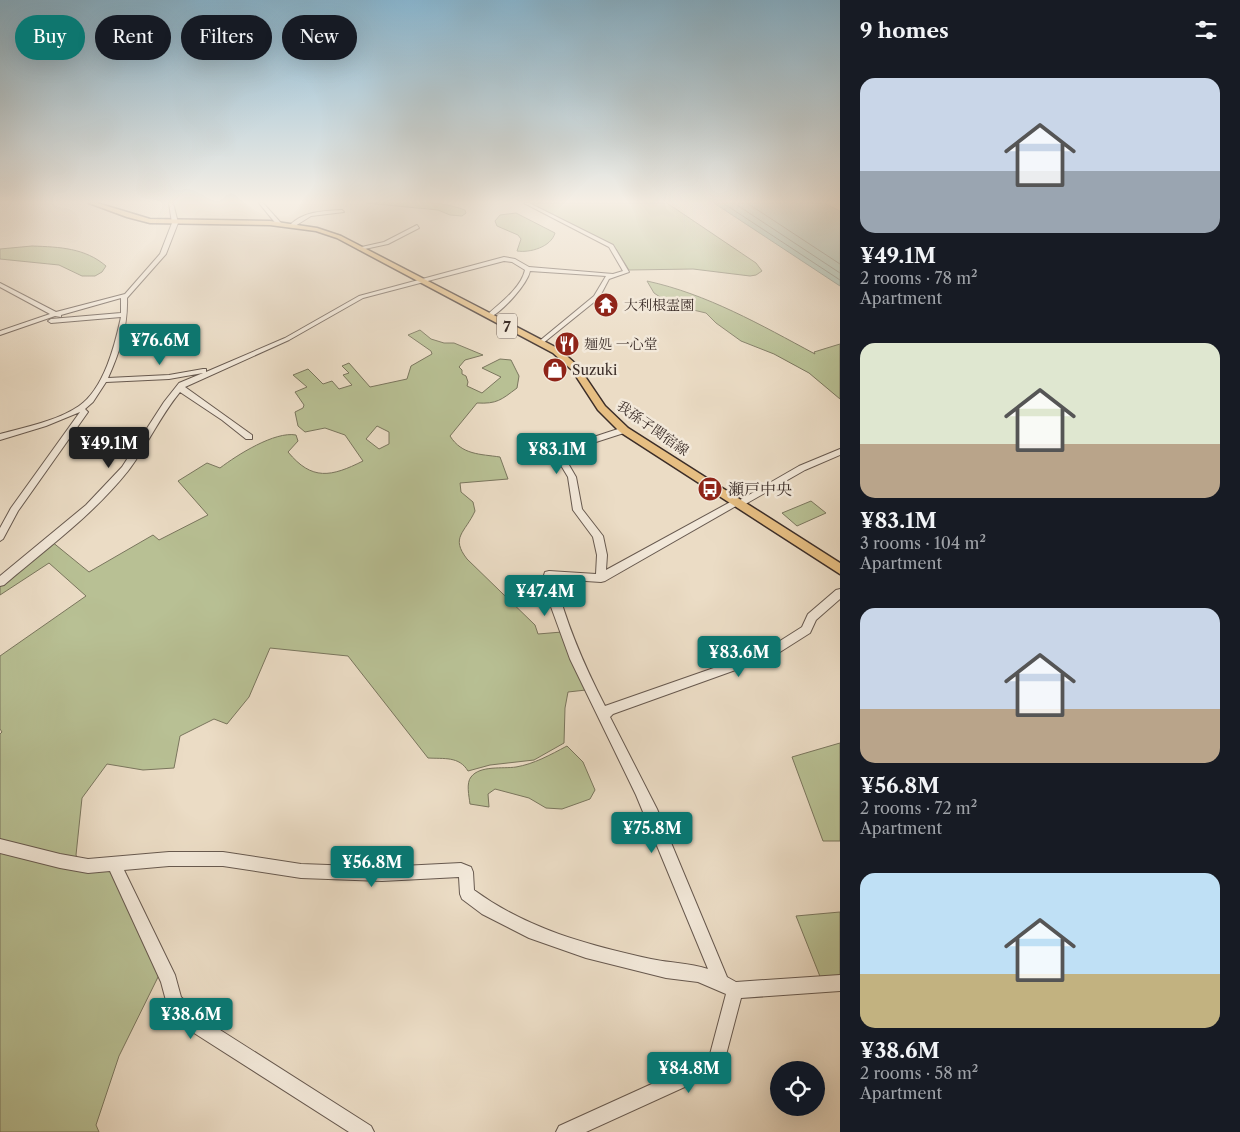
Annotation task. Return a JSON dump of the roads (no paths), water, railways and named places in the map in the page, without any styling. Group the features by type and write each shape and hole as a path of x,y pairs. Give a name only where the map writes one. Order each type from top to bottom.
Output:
{"main road":[{"name":"我孫子関宿線","path":"375,256 556,351 571,364 601,408 624,430 840,569"}],"street":[{"path":"0,437 80,409 95,396 113,356 125,315 126,295 161,256"},
{"path":"0,582 89,507 125,469 180,388 218,368 288,339 360,297 504,259 513,260 528,269 611,275 626,272 617,256"},
{"path":"488,316 505,302 526,276 528,269"},
{"path":"540,343 597,297 607,278 611,275"},
{"path":"0,285 65,320"},
{"path":"0,333 56,314 126,295"},
{"path":"32,322 125,315"},
{"path":"103,380 169,377 218,368"},
{"path":"180,388 225,418 249,437"},
{"path":"0,537 14,510 84,412 80,409"},
{"path":"601,578 602,555 598,536 578,510 572,477 557,452 624,430"},
{"path":"565,1132 716,1064 728,986 641,790 590,692 563,630 553,597 549,575 601,578 802,468 840,452"},
{"path":"603,715 609,710 751,660 776,649 806,630 812,617 840,593"},
{"path":"0,846 88,866 169,859 222,859 301,871 382,874 460,870 466,872 467,894 482,906 541,936 594,954 669,971 694,974 728,986 840,983"},
{"path":"114,864 169,981 174,1002 200,1027 365,1132"}],"water":[{"path":"794,256 840,256 840,286"}],"place":[{"name":"大利根霊園","path":"606,305"},
{"name":"麺処 一心堂","path":"567,344"},
{"name":"Suzuki","path":"555,370"},
{"name":"瀬戸中央","path":"710,489"}]}
